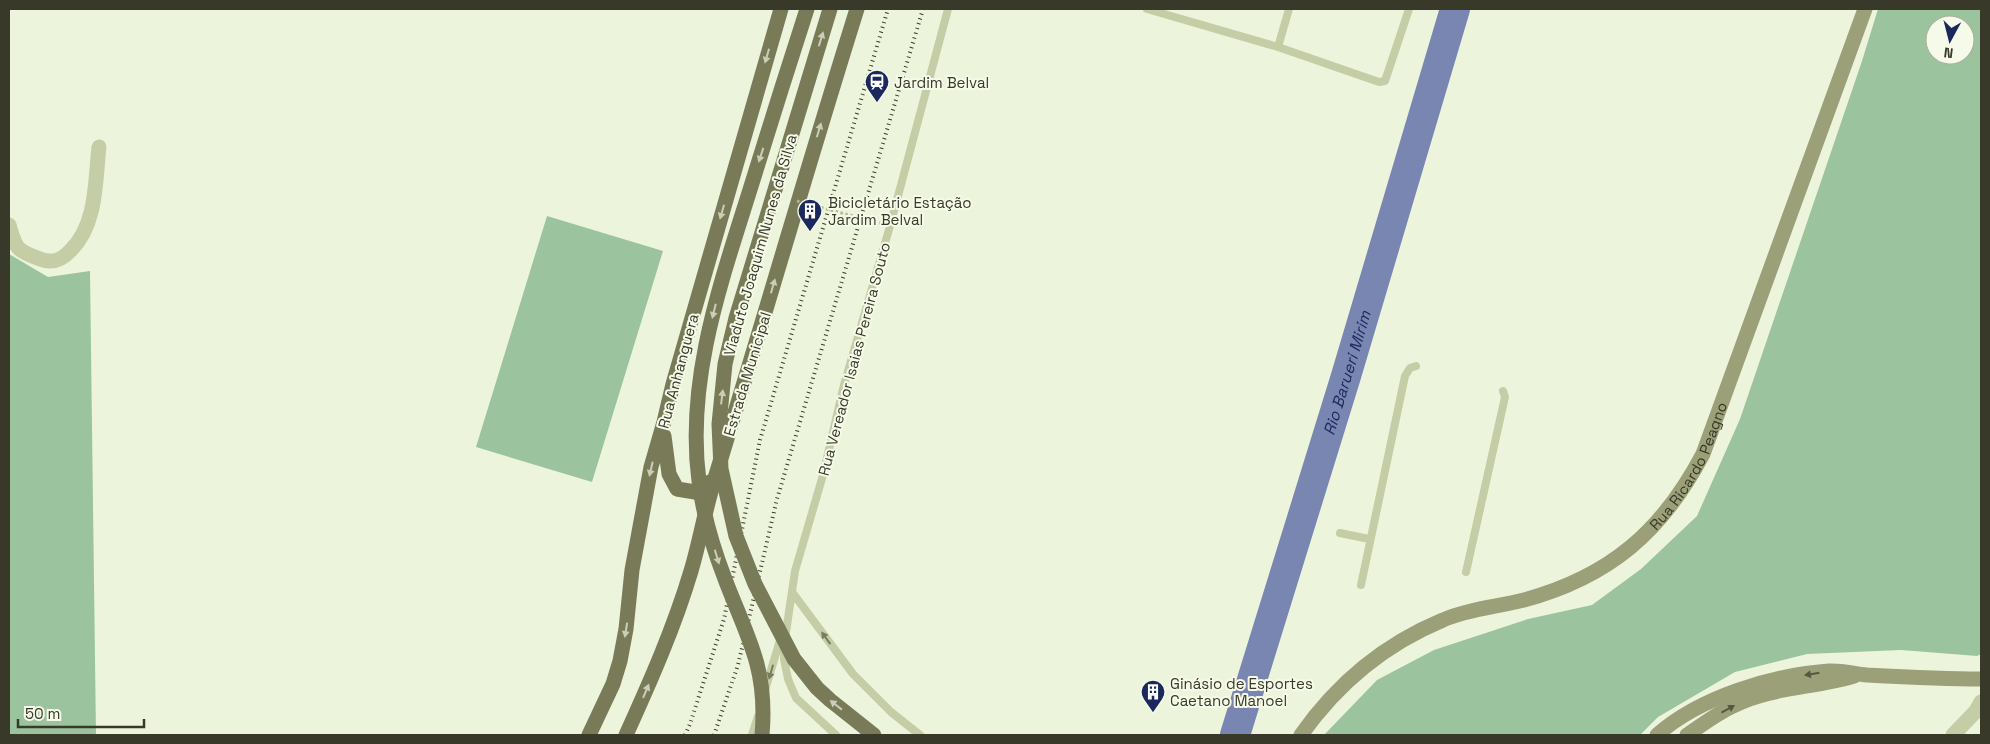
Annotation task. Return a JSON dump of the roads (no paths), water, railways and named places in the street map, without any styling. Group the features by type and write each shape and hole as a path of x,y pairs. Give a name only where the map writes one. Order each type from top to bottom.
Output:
{"main road":[{"name":"Rua Anhanguera","path":"589,735 613,684 620,661 638,533 651,467 781,9"},
{"name":"Viaduto Joaquim Nunes da Silva","path":"762,735 762,690 757,663 724,577 708,526 702,497 697,458 697,410 703,355 727,261 807,9"},
{"name":"Viaduto Joaquim Nunes da Silva","path":"830,9 734,328 725,364 718,424 721,469 731,520 746,565 794,659 817,688 874,735"},
{"name":"Estrada Municipal","path":"626,735 670,632 691,572 714,479 752,361 797,201 857,9"},
{"path":"664,422 666,462 672,483 677,489 695,492 714,479"}],"street":[{"name":"Rua Ricardo Peagno","path":"1301,735 1342,685 1361,668 1404,638 1445,619 1525,600 1569,585 1613,562 1628,550 1671,507 1684,490 1703,454 1864,9"},
{"path":"9,225 15,245 28,254 53,262 64,257 84,233 92,209 99,147"},
{"path":"1657,735 1664,728 1728,693 1764,682 1831,670 1860,674 1940,679 1981,679"},
{"path":"1687,735 1734,705 1772,693 1836,682 1860,674"},
{"path":"1953,735 1976,711 1981,702"}],"lane":[{"name":"Rua Vereador Isaias Pereira Souto","path":"836,735 796,698 790,687 784,659 795,571 823,475 844,385 890,226 948,9"},
{"path":"1147,9 1160,10 1278,47 1379,82 1385,81 1409,9"},
{"path":"1278,47 1289,9"},
{"path":"1361,585 1369,539 1405,376 1410,368 1416,366"},
{"path":"1466,572 1505,397 1503,391"},
{"path":"1340,533 1369,539"},
{"path":"792,592 852,674 891,712 920,735"},
{"path":"752,735 790,608"}],"waterway":[{"name":"Rio Barueri Mirim","path":"1235,735 1346,376 1455,9"}],"railway":[{"path":"685,735 724,619 760,440 888,9"},
{"path":"714,735 738,665 777,499 923,9"}],"place":[{"name":"Jardim Belval","path":"877,103"},
{"name":"Bicicletário Estação Jardim Belval","path":"810,232"},
{"name":"Ginásio de Esportes Caetano Manoel","path":"1153,713"}]}
